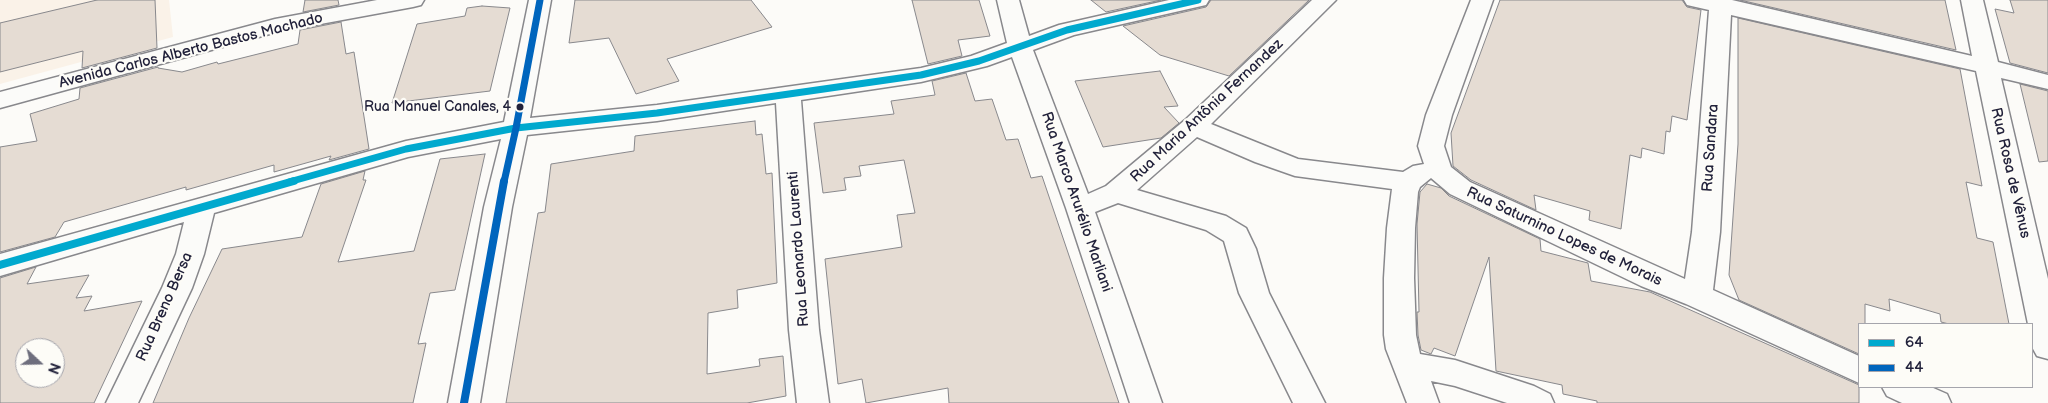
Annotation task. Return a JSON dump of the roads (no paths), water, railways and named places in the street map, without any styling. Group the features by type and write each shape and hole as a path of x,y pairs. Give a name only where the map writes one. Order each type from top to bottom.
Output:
{"street":[{"name":"Avenida Carlos Alberto Bastos Machado","path":"0,100 275,26 413,0"},
{"path":"464,403 498,207 516,128 540,0"},
{"name":"Rua Marco Arurélio Marliani","path":"1008,0 1020,46 1080,208 1146,403"},
{"path":"0,265 406,149 516,128 657,113 921,75 979,62 1067,30 1198,0"},
{"name":"Rua Maria Antônia Fernandez","path":"1080,208 1116,193 1194,126 1325,0"},
{"path":"1422,403 1402,349 1399,278 1404,192 1408,182 1418,173 1437,167 1431,146 1439,115 1482,0"},
{"path":"1695,0 1721,3 2048,82"},
{"name":"Rua Rosa de Vênus","path":"1972,0 2048,347"},
{"name":"Rua Sandara","path":"1697,296 1706,232 1721,3"},
{"name":"Rua Leonardo Laurenti","path":"788,95 804,330 813,403"},
{"path":"1194,126 1295,167 1408,182"},
{"name":"Rua Saturnino Lopes de Morais","path":"1437,167 1447,179 1460,188 1651,278 1697,296 1858,370"},
{"path":"1116,193 1216,223 1236,235 1242,249 1254,293 1309,403"},
{"name":"Rua Breno Bersa","path":"122,403 177,288 190,254 201,209"},
{"path":"1408,364 1472,378 1522,395 1538,403"},
{"path":"1900,388 1935,403"}],"place":[{"name":"Rua Manuel Canales, 4","path":"520,107"}]}
